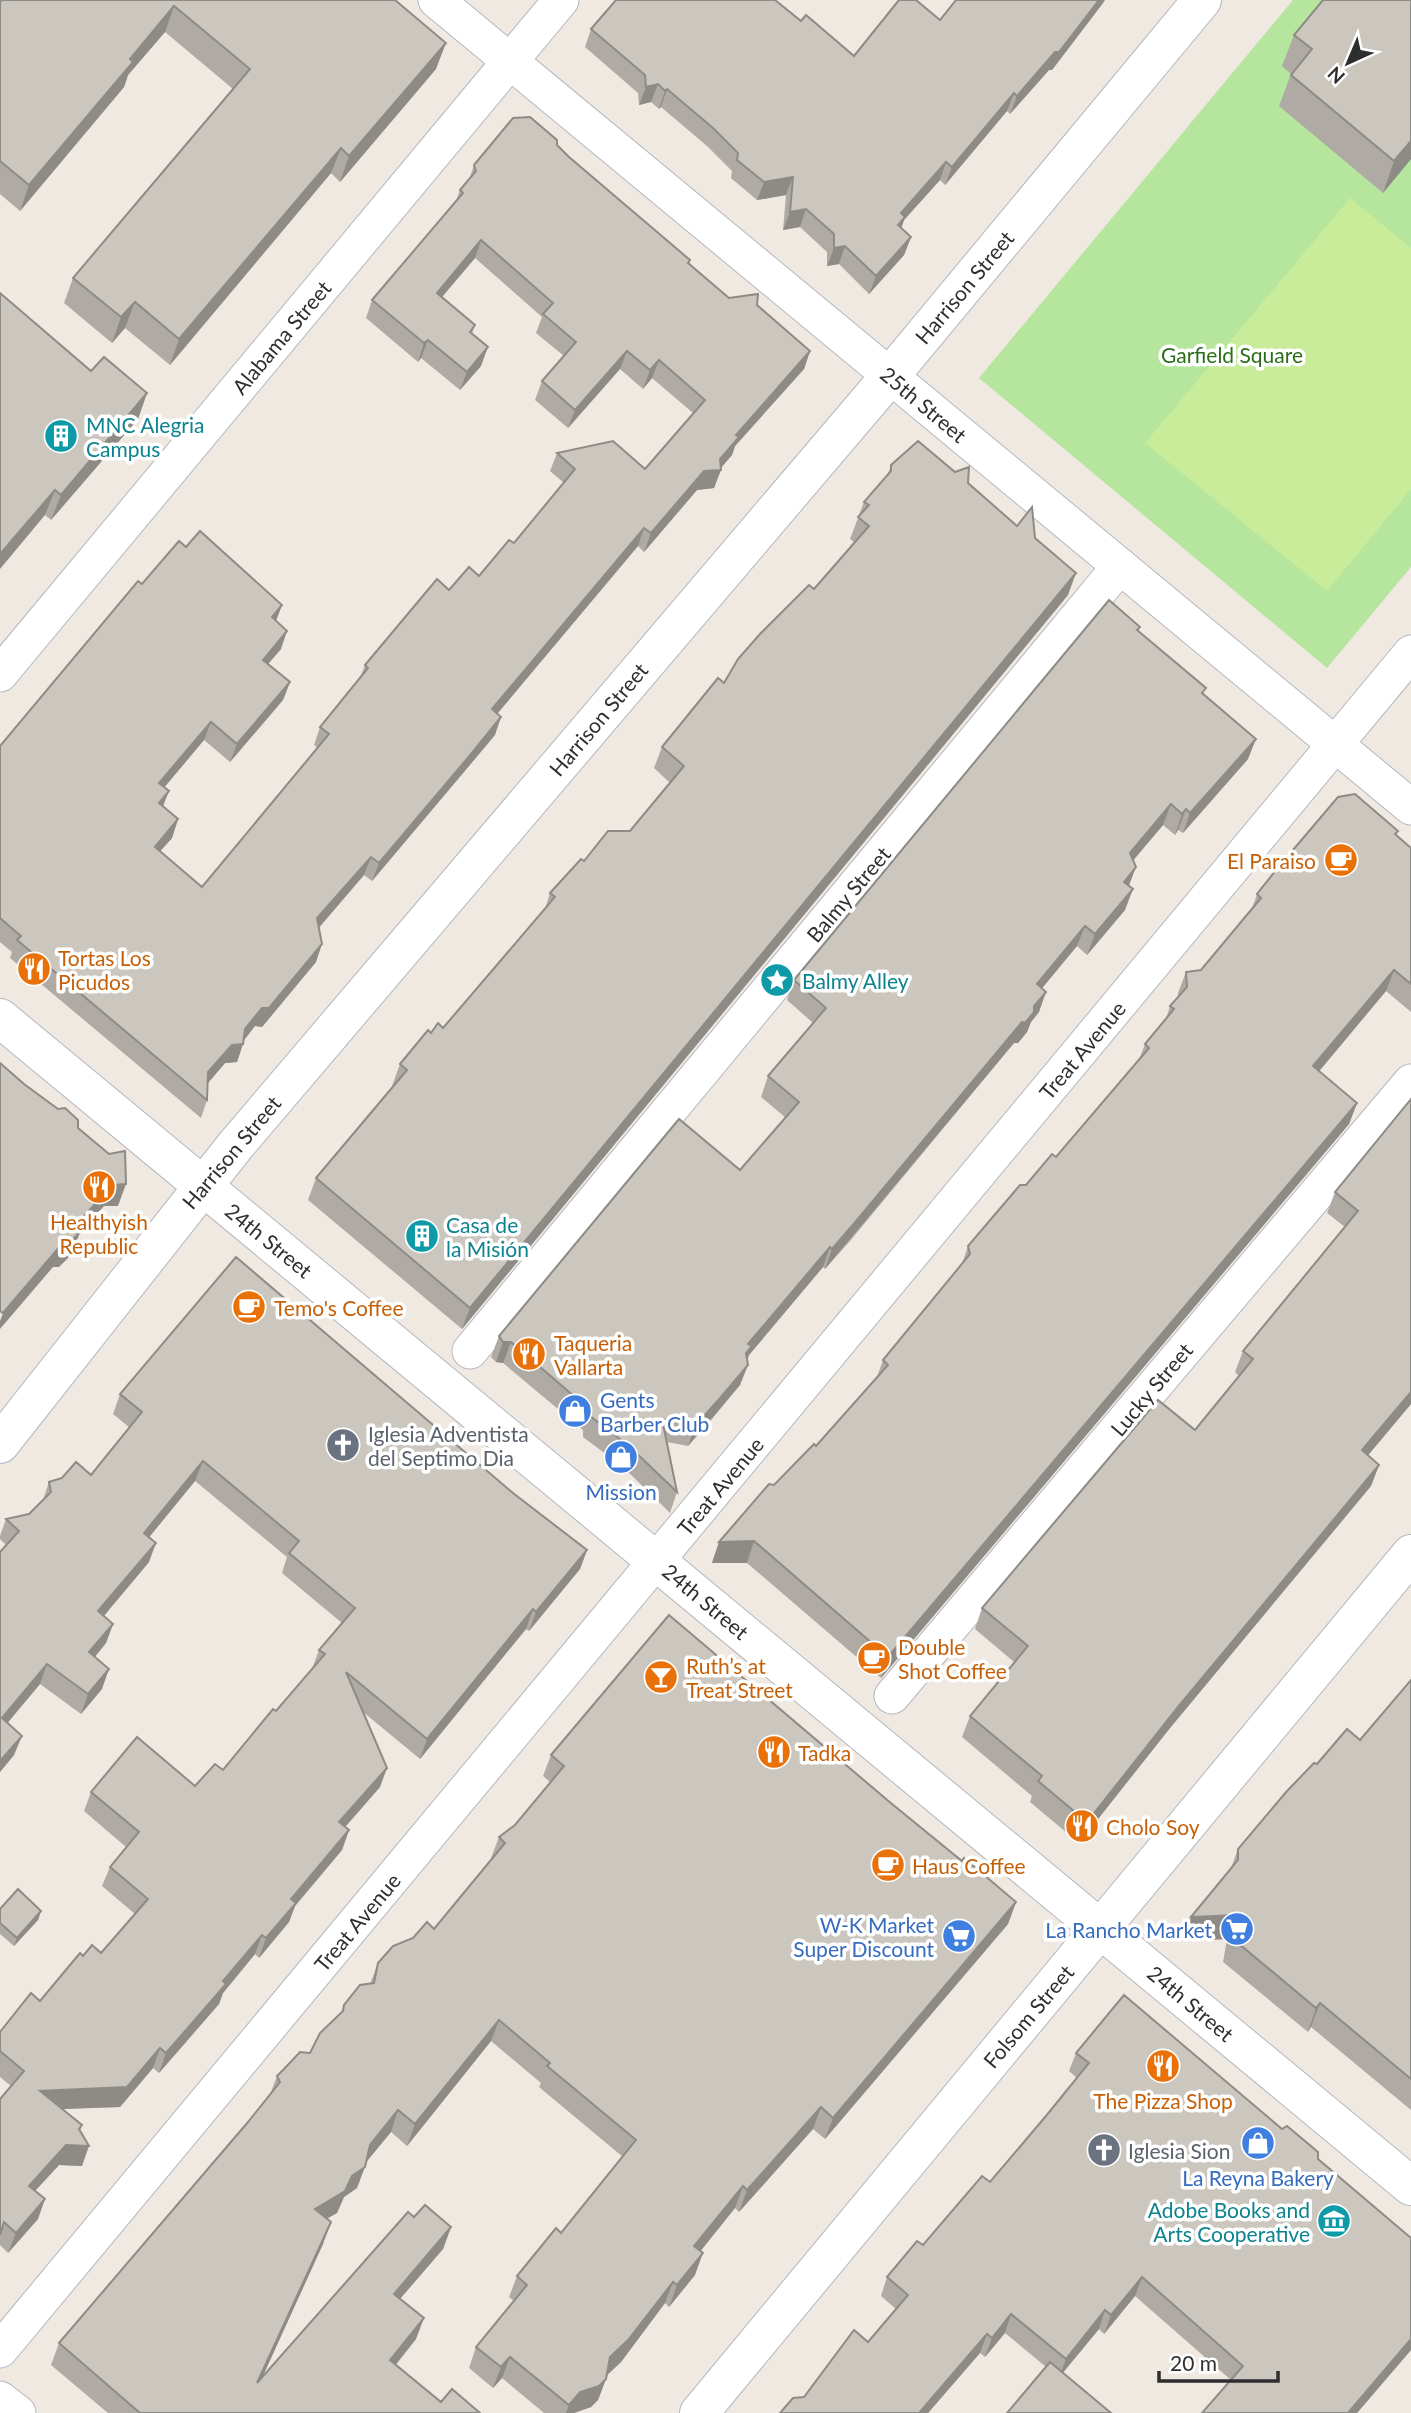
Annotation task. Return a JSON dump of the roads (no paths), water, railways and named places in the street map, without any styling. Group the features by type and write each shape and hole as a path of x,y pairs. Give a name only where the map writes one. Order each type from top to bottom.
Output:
{"street":[{"name":"25th Street","path":"436,0 1411,807"},
{"name":"Alabama Street","path":"0,674 561,0"},
{"name":"Harrison Street","path":"0,1444 202,1186 890,376 1202,0"},
{"name":"Balmy Street","path":"470,1351 1120,566"},
{"name":"Treat Avenue","path":"0,2350 1411,653"},
{"name":"24th Street","path":"0,1018 1411,2186"},
{"name":"Lucky Street","path":"892,1696 1411,1082"},
{"name":"Folsom Street","path":"699,2413 1411,1554"},
{"path":"0,2399 18,2413"}],"place":[{"name":"MNC Alegria Campus","path":"61,436"},
{"name":"El Paraiso","path":"1341,860"},
{"name":"Tortas Los Picudos","path":"34,969"},
{"name":"Balmy Alley","path":"777,980"},
{"name":"Healthyish Republic","path":"99,1187"},
{"name":"Casa de la Misión","path":"422,1236"},
{"name":"Temo's Coffee","path":"249,1307"},
{"name":"Taqueria Vallarta","path":"529,1354"},
{"name":"Gents Barber Club","path":"575,1411"},
{"name":"Iglesia Adventista del Septimo Dia","path":"343,1445"},
{"name":"Mission","path":"621,1457"},
{"name":"Double Shot Coffee","path":"874,1658"},
{"name":"Ruth’s at Treat Street","path":"661,1677"},
{"name":"Tadka","path":"774,1752"},
{"name":"Cholo Soy","path":"1082,1826"},
{"name":"Haus Coffee","path":"888,1865"},
{"name":"La Rancho Market","path":"1237,1929"},
{"name":"W-K Market Super Discount","path":"959,1936"},
{"name":"The Pizza Shop","path":"1163,2066"},
{"name":"La Reyna Bakery","path":"1258,2143"},
{"name":"Iglesia Sion","path":"1104,2150"},
{"name":"Adobe Books and Arts Cooperative","path":"1334,2221"}],"park label":[{"name":"Garfield Square","path":"1232,354"}]}
